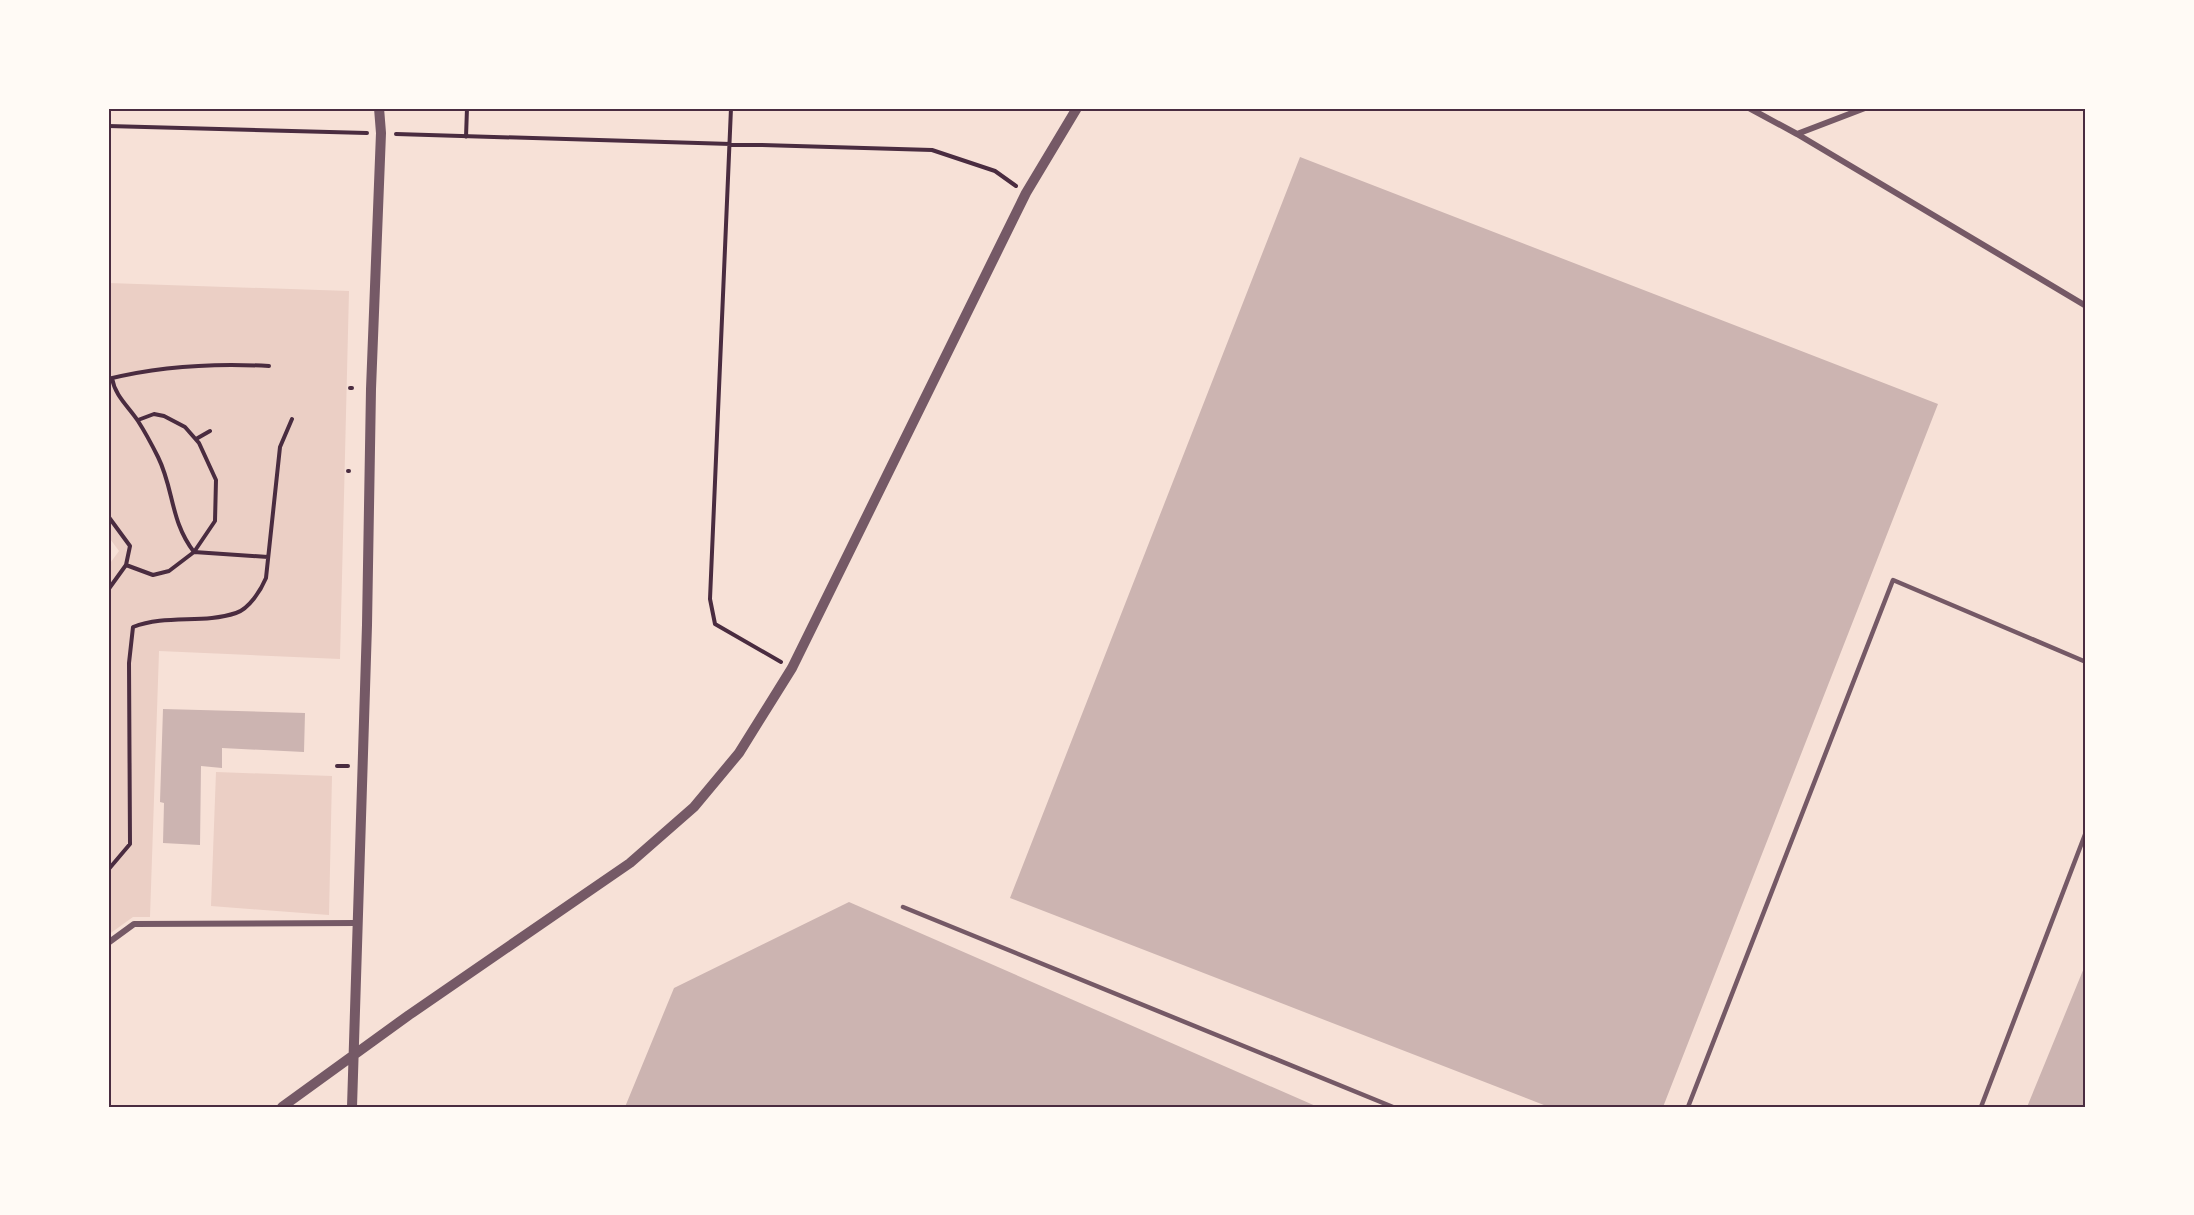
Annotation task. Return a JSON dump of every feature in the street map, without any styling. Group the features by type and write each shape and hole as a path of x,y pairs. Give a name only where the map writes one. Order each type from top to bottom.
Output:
{"street":[{"path":"351,1107 367,625 370,389 381,133 379,108"},
{"path":"282,1107 630,863 686,814 739,753 792,668 1026,193 1077,108"},
{"path":"1749,108 1797,134 2086,306"},
{"path":"1797,134 1865,108"},
{"path":"108,943 134,924 357,923"}],"lane":[{"path":"1688,1107 1893,580 2086,662"},
{"path":"1981,1107 2086,832"},
{"path":"903,907 1393,1107"}],"path":[{"path":"466,137 467,108"},
{"path":"731,108 710,599 715,624 792,668"},
{"path":"108,126 315,134 381,133 932,150 995,171 1026,193"},
{"path":"268,557 194,552 186,542 172,508 159,461 138,420 114,389 110,378 139,371 225,364 269,366"},
{"path":"126,565 153,575 169,571 194,552 215,521 216,490 210,461 196,439 185,427 164,416 154,414 138,420"},
{"path":"108,870 130,844 129,663 134,627 153,619 238,613 260,591 266,578 280,447 292,419"},
{"path":"196,439 210,430"},
{"path":"108,516 130,546 126,565 108,590"}],"shaded area":[{"path":"108,283 349,291 340,659 159,651 150,917 133,917 108,935 108,566 119,551 108,536"},
{"path":"216,772 332,776 329,915 211,906"}],"building":[{"path":"1300,157 1938,404 1663,1107 1549,1107 1010,898"},
{"path":"163,709 305,713 304,752 222,748 222,768 201,766 200,845 163,843 164,803 160,802"},
{"path":"849,902 1318,1107 625,1107 674,988"},
{"path":"2086,963 2086,1107 2027,1107"}]}
